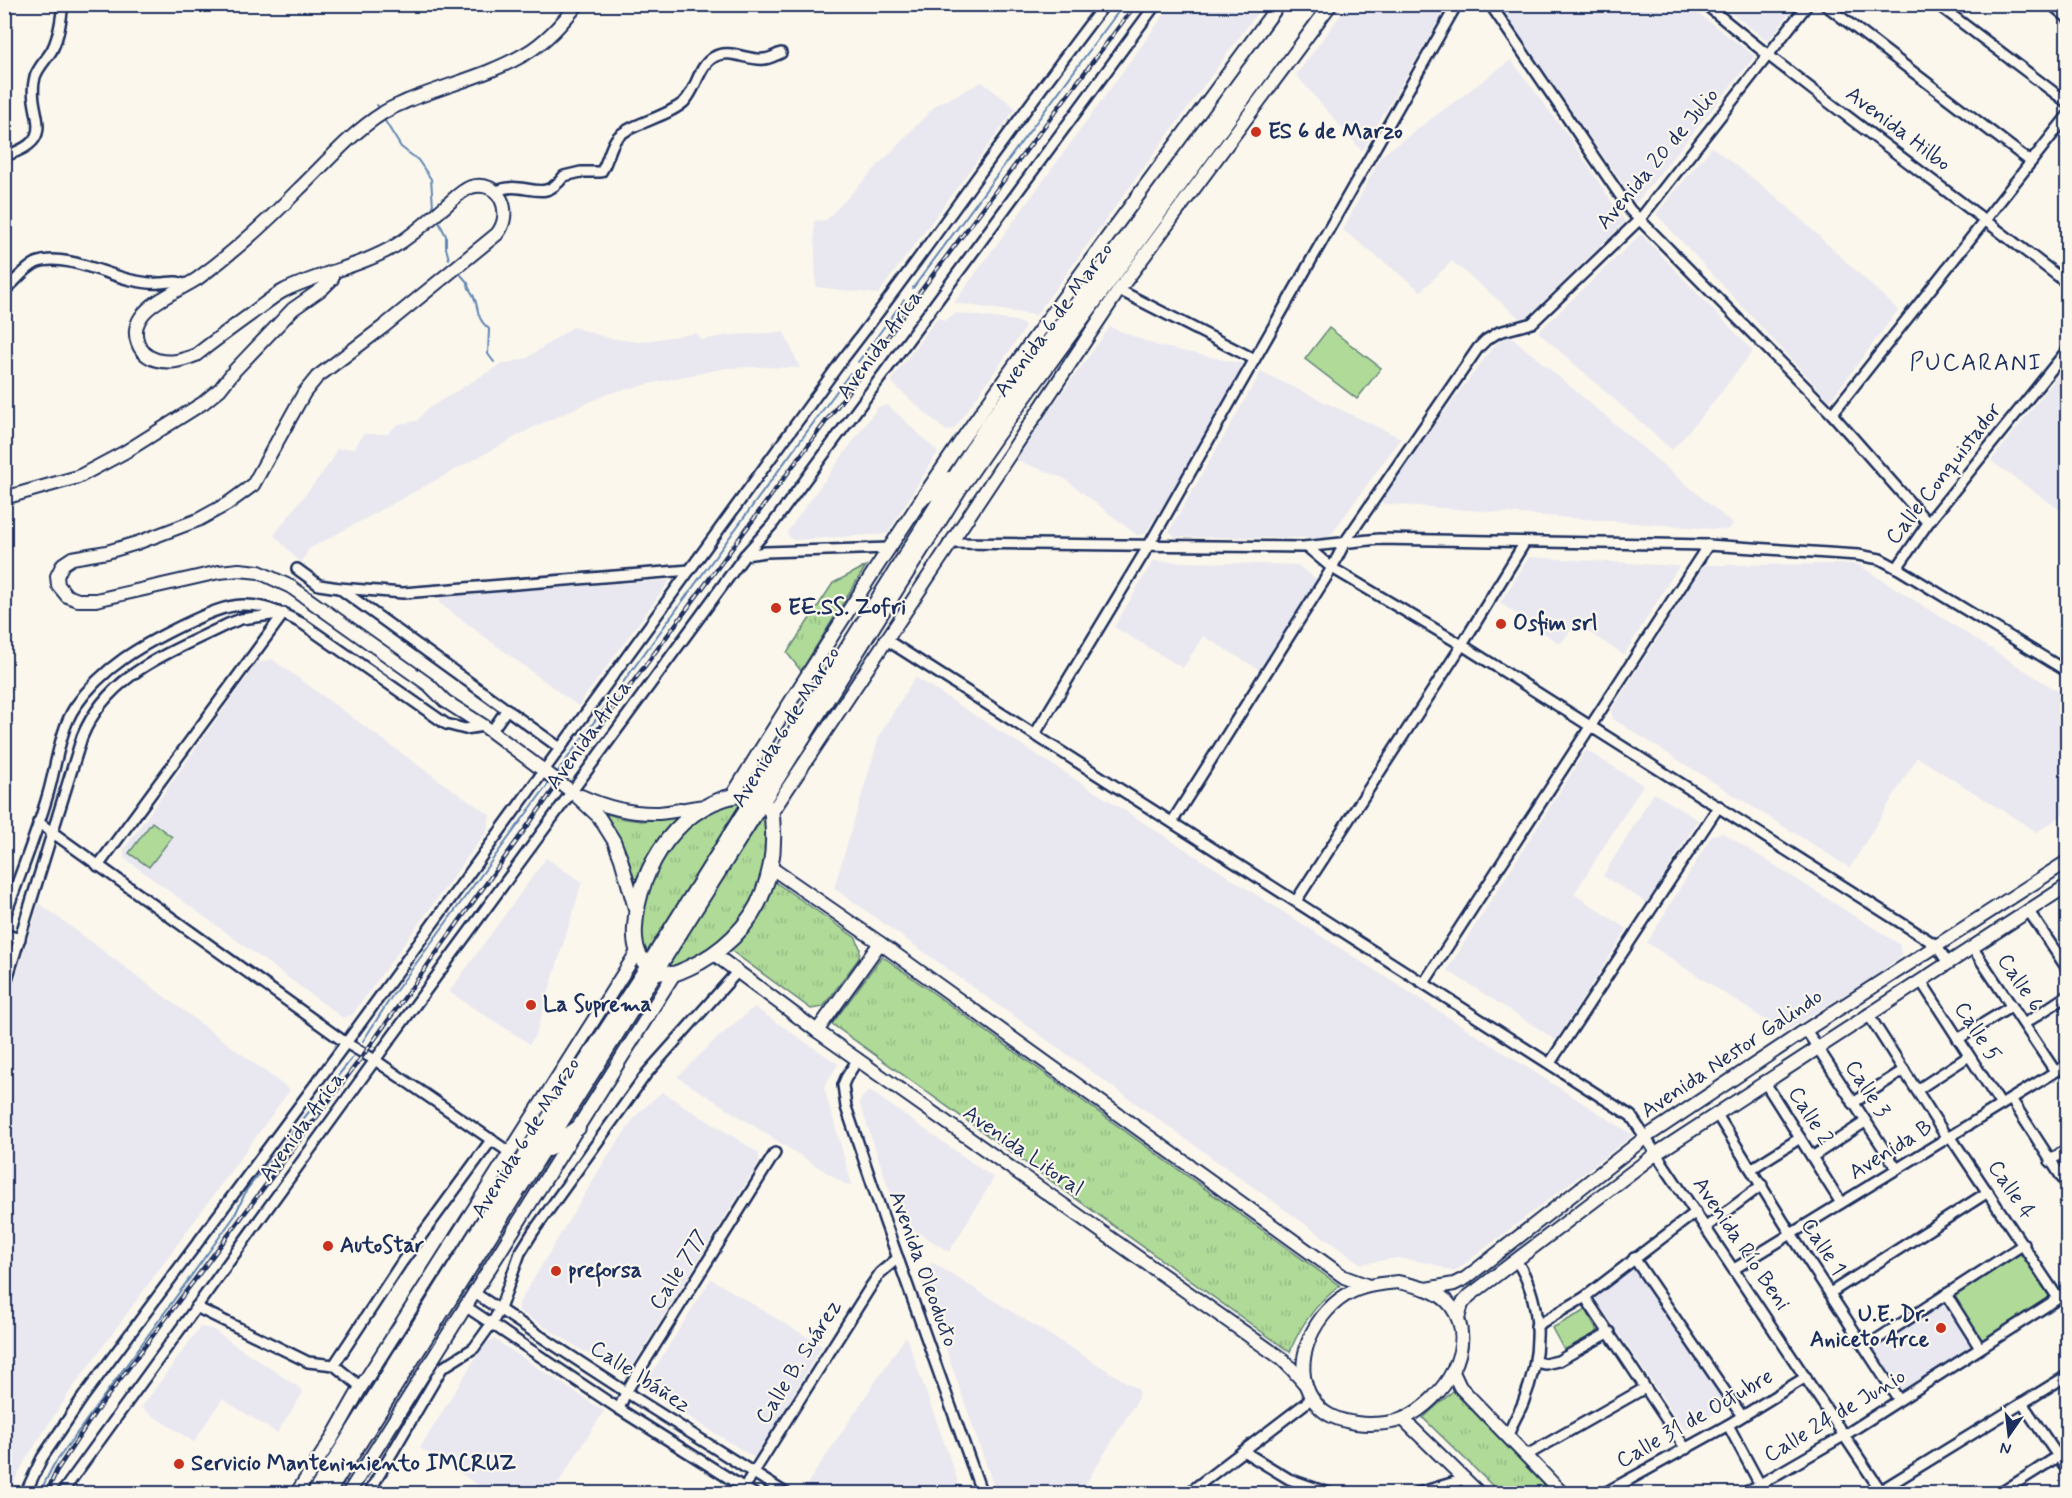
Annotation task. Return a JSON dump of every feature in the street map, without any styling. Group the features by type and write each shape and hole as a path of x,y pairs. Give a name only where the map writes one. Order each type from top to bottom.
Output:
{"highway":[{"name":"Avenida 6 de Marzo","path":"763,805 956,474 987,426 1298,4"},
{"name":"Avenida 6 de Marzo","path":"314,1494 531,1146 763,805 973,469 1312,4"},
{"path":"924,497 956,474"},
{"path":"745,794 763,805 774,844 763,894 745,924 714,954 674,974 653,968 637,952 636,912 645,880 668,838 705,806 732,796 745,794"},
{"name":"Avenida 6 de Marzo","path":"327,1494 541,1154 653,968"},
{"path":"541,1154 578,1128"}],"main road":[{"path":"578,4 561,25 526,53 384,112 356,133 241,245 141,316 135,333 138,346 149,358 174,362 196,355 282,292 396,245 462,192 471,188 488,188 502,200 505,209 505,219 496,234 383,327 317,377 304,393 253,484 227,504 198,520 107,552 72,558 63,564 57,576 58,585 67,596 78,600 96,600 219,572 239,570 259,572 276,579 307,597 429,685 470,711 488,729 572,791 599,817 614,841 636,912"},
{"name":"Avenida 6 de Marzo","path":"732,796 852,604 924,497 1046,323 1279,4"},
{"name":"Avenida 6 de Marzo","path":"763,805 885,639 1119,290 1331,4"},
{"path":"4,498 78,477 125,452 202,403 220,389 243,361 293,309 332,279 332,272"},
{"path":"572,791 599,804 628,811 657,813 705,806"},
{"name":"Avenida Nestor Galindo","path":"1426,1289 1454,1284 1466,1278 1646,1137 1806,1029 2067,861"},
{"path":"770,867 880,943 1344,1277 1365,1286"},
{"name":"Avenida Nestor Galindo","path":"1458,1318 1462,1304 1469,1296 1657,1153 2067,885"},
{"path":"817,1031 880,943"},
{"name":"Avenida 6 de Marzo","path":"296,1494 361,1387 637,952"},
{"name":"Avenida Litoral","path":"714,954 817,1031 1282,1359 1305,1384"},
{"name":"Avenida 6 de Marzo","path":"348,1494 674,974"},
{"path":"1398,1282 1426,1289 1451,1305 1460,1328 1460,1350 1454,1372 1442,1389 1423,1407 1403,1419 1362,1424 1343,1421 1323,1412 1311,1399 1305,1384 1302,1364 1305,1349 1321,1318 1345,1295 1365,1286 1398,1282"},
{"path":"1454,1372 1460,1386 1563,1494"},
{"path":"1403,1419 1480,1494"}],"street":[{"path":"4,156 24,148 36,135 39,126 33,88 35,77 52,50 61,24 63,4"},
{"name":"Avenida Arica","path":"25,1494 42,1458 82,1397 346,1043 843,359 900,286 1105,4"},
{"name":"Avenida Arica","path":"61,1494 745,555 772,525 1156,4"},
{"path":"1035,734 1149,545 1457,4"},
{"path":"1490,4 1630,210 1832,414 1928,523"},
{"name":"Avenida Hilbo","path":"1706,4 1767,55 1986,219 2067,284"},
{"name":"Avenida 20 de Julio","path":"1172,822 1332,568 1345,542 1486,340 1499,332 1532,323 1640,219 1808,4"},
{"path":"1824,4 2031,162"},
{"path":"1937,4 2067,103"},
{"path":"2054,6 2067,18"},
{"path":"495,192 507,187 543,192 556,187 564,176 581,172 601,172 606,166 616,140 627,130 659,117 684,101 695,87 704,66 715,56 730,54 764,60 781,53"},
{"path":"1832,414 2067,116"},
{"path":"4,291 36,263 49,260 69,261 136,281 158,284 178,282 186,286"},
{"path":"1119,290 1254,359"},
{"name":"Calle Conquistador","path":"1897,568 1928,523 2067,349"},
{"path":"950,543 1307,547 1379,539 1708,545 1858,555 1880,559 1897,568 2067,672"},
{"path":"1296,901 1462,645 1525,542"},
{"path":"1424,983 1708,545"},
{"path":"1307,547 1332,568 1462,645 1936,945 1948,963"},
{"path":"745,555 766,552 890,548"},
{"path":"297,568 319,585 403,593 690,570"},
{"path":"339,588 560,748"},
{"path":"4,919 47,796 66,725 75,707 118,661 142,645 215,609 247,604 284,613 446,724 465,729 488,729 507,709"},
{"path":"4,989 54,834 82,737 98,706 136,670 228,624 242,619 284,613"},
{"path":"98,866 284,613"},
{"name":"Avenida Río Beni","path":"885,639 1631,1116 1845,1435 1880,1493"},
{"path":"1550,1064 1719,806"},
{"path":"38,822 346,1043 375,1060 509,1152"},
{"path":"2028,910 2067,968"},
{"path":"4,933 20,939"},
{"name":"Calle 6","path":"1972,947 2055,1071"},
{"path":"368,1494 442,1368 474,1348 492,1323 500,1309 520,1253 533,1232 647,1073 738,971"},
{"name":"Calle 5","path":"1921,981 2001,1105"},
{"path":"2024,1024 2067,995"},
{"path":"1958,1039 2012,1006"},
{"name":"Calle 4","path":"1868,1014 2058,1298"},
{"name":"Calle 3","path":"1806,1029 1897,1169"},
{"path":"1917,1090 1969,1056"},
{"name":"Avenida Oleoducto","path":"858,1059 843,1085 846,1107 982,1494"},
{"name":"Avenida B","path":"1734,1269 2067,1064"},
{"path":"1853,1103 1904,1070"},
{"name":"Calle 2","path":"1764,1081 1841,1203"},
{"path":"2011,1099 2067,1187"},
{"name":"Calle 1","path":"1716,1113 1791,1234 1899,1400"},
{"path":"1812,1156 1865,1122"},
{"path":"1751,1169 1800,1138"},
{"path":"334,1365 402,1262 492,1139"},
{"path":"2050,1161 2067,1149"},
{"name":"Calle 777","path":"619,1409 626,1392 775,1153"},
{"path":"1706,1227 1762,1185"},
{"path":"1830,1293 1988,1192"},
{"path":"1536,1326 1585,1297 1696,1212"},
{"path":"1864,1347 2024,1244"},
{"name":"Calle B. Suárez","path":"742,1490 871,1286 880,1273 898,1258"},
{"path":"1634,1258 1742,1416"},
{"path":"1508,1437 1510,1426 1522,1405 1536,1362 1533,1293 1528,1278 1516,1260"},
{"name":"Calle Ibáñez","path":"473,1292 787,1494"},
{"name":"Calle 24 de Junio","path":"1743,1494 1845,1435 2067,1292"},
{"path":"1946,1294 1980,1348"},
{"path":"1585,1297 1686,1449"},
{"name":"Calle Ibáñez","path":"465,1306 742,1490 754,1494"},
{"path":"196,1307 308,1362 334,1365 361,1387"},
{"path":"1536,1362 1545,1364 1558,1361 1610,1332"},
{"path":"1880,1493 2067,1375"},
{"name":"Calle 31 de Octubre","path":"1603,1494 1728,1425 1806,1377"},
{"path":"1527,1455 1645,1388"},
{"path":"1187,1494 1311,1399"},
{"path":"2022,1403 2067,1471"},
{"path":"1728,1425 1765,1494"},
{"path":"1999,1494 2067,1450"},
{"path":"1243,1451 1289,1479 1314,1491 1329,1493"},
{"path":"1415,1494 1465,1479"}],"shaded area":[{"path":"1172,4 1263,5 1036,315 954,303"},
{"path":"1348,5 1448,5 1362,151 1296,75"},
{"path":"1498,5 1687,5 1755,56 1636,203"},
{"path":"1721,5 1796,5 1768,41"},
{"path":"1511,60 1570,138 1625,222 1523,321 1452,261 1421,291 1343,230 1381,156"},
{"path":"982,82 1016,108 878,294 816,287 814,221 826,220 936,105"},
{"path":"1712,147 1778,198 1898,310 1830,401 1656,214"},
{"path":"1641,234 1753,351 1708,409 1672,450 1538,332"},
{"path":"956,313 1016,321 1024,325 1024,330 954,429 946,431 893,384 892,379 938,317 944,321"},
{"path":"573,327 607,338 638,342 697,333 701,340 731,335 784,332 800,368 726,368 610,393 536,426 309,549 301,563 274,535 333,459 336,449 355,448 363,434 387,434 398,424 417,421 427,409 500,365 527,358"},
{"path":"1110,327 1158,346 1244,364 1199,448 1145,534 1137,535 1065,479 1014,459"},
{"path":"1508,334 1733,524 1727,530 1376,503 1493,347"},
{"path":"2067,364 2068,515 1991,461"},
{"path":"1261,372 1401,438 1330,536 1323,538 1175,537 1169,531"},
{"path":"888,405 938,452 887,534 793,540 790,538 787,532 878,407"},
{"path":"1529,557 1679,566 1624,655 1576,624 1560,644 1500,603"},
{"path":"1153,561 1297,565 1319,581 1260,670 1203,636 1183,668 1114,627"},
{"path":"1857,564 2067,697 2067,812 2037,832 1917,757 1850,868 1613,719 1611,711 1704,565"},
{"path":"670,580 578,706 439,603 441,596"},
{"path":"272,659 490,815 488,829 352,1015 343,1018 124,858 124,849 257,663"},
{"path":"915,677 1633,1135 1454,1272 1430,1263 1396,1258 1361,1264 834,888 880,734"},
{"path":"1586,750 1643,785 1574,894 1627,929 1556,1040 1447,970"},
{"path":"1654,793 1698,820 1647,903 1603,876"},
{"path":"1723,833 1899,944 1902,956 1870,979 1784,1032 1647,943 1712,835"},
{"path":"546,858 582,882 537,1031 530,1044 449,992"},
{"path":"39,903 290,1090 69,1393 26,1459 8,1493 5,1493 5,1013"},
{"path":"754,1007 838,1064 824,1087 852,1185 845,1184 677,1077"},
{"path":"869,1090 994,1178 949,1252 900,1221 859,1102"},
{"path":"662,1092 759,1153 759,1162 630,1370 619,1373 519,1311 519,1303 607,1157 638,1113"},
{"path":"933,1263 1139,1390 1138,1399 1080,1493 996,1493 919,1272"},
{"path":"1633,1264 1729,1406 1685,1430 1593,1296"},
{"path":"711,1279 822,1346 755,1458 642,1388"},
{"path":"1944,1301 1973,1345 1900,1391 1872,1347"},
{"path":"200,1327 212,1329 301,1389 303,1393 277,1433 222,1399 194,1442 141,1408"},
{"path":"906,1336 962,1493 808,1494 803,1490"},
{"path":"494,1339 604,1411 552,1493 481,1493 483,1488 420,1448 484,1344"}],"green space":[{"path":"1329,328 1381,368 1357,399 1305,359"},
{"path":"866,566 801,671 787,653 833,583"},
{"path":"744,801 648,956 642,936 643,915 653,876 663,857 674,841 689,826 724,806"},
{"path":"602,813 642,821 683,816 666,832 653,849 642,867 634,888 619,837"},
{"path":"765,814 766,856 756,893 747,910 736,926 704,954 686,964 665,967"},
{"path":"152,822 172,837 149,867 129,853"},
{"path":"775,882 856,938 860,948 859,958 823,1007 811,1009 729,949 763,908"},
{"path":"882,956 1340,1286 1310,1315 1290,1352 832,1024"},
{"path":"2020,1253 2051,1299 1982,1342 1953,1297"},
{"path":"1586,1310 1598,1332 1564,1350 1552,1328"},
{"path":"1453,1391 1552,1493 1500,1493 1423,1418"}],"waterway":[{"path":"913,288 1124,4"},
{"path":"385,121 401,147 418,160 431,179 433,206"},
{"path":"439,222 446,236 449,259"},
{"path":"461,275 468,283 480,317 489,329 488,354 494,362"},
{"path":"858,362 904,300"},
{"path":"558,771 850,373"},
{"path":"363,1041 392,996 549,783"},
{"path":"39,1494 53,1466 234,1217 247,1189 353,1057"}],"railway":[{"path":"46,1494 57,1470 94,1414 364,1054 559,782 914,300 1136,4"}],"place":[{"name":"ES 6 de Marzo","path":"1256,132"},
{"name":"EE.SS. Zofri","path":"776,608"},
{"name":"Osfim srl","path":"1501,624"},
{"name":"La Suprema","path":"531,1005"},
{"name":"AutoStar","path":"328,1246"},
{"name":"preforsa","path":"556,1271"},
{"name":"U.E. Dr. Aniceto Arce","path":"1941,1328"},
{"name":"Servicio Mantenimiento IMCRUZ","path":"179,1464"}],"district":[{"name":"PUCARANI","path":"1976,363"}]}
